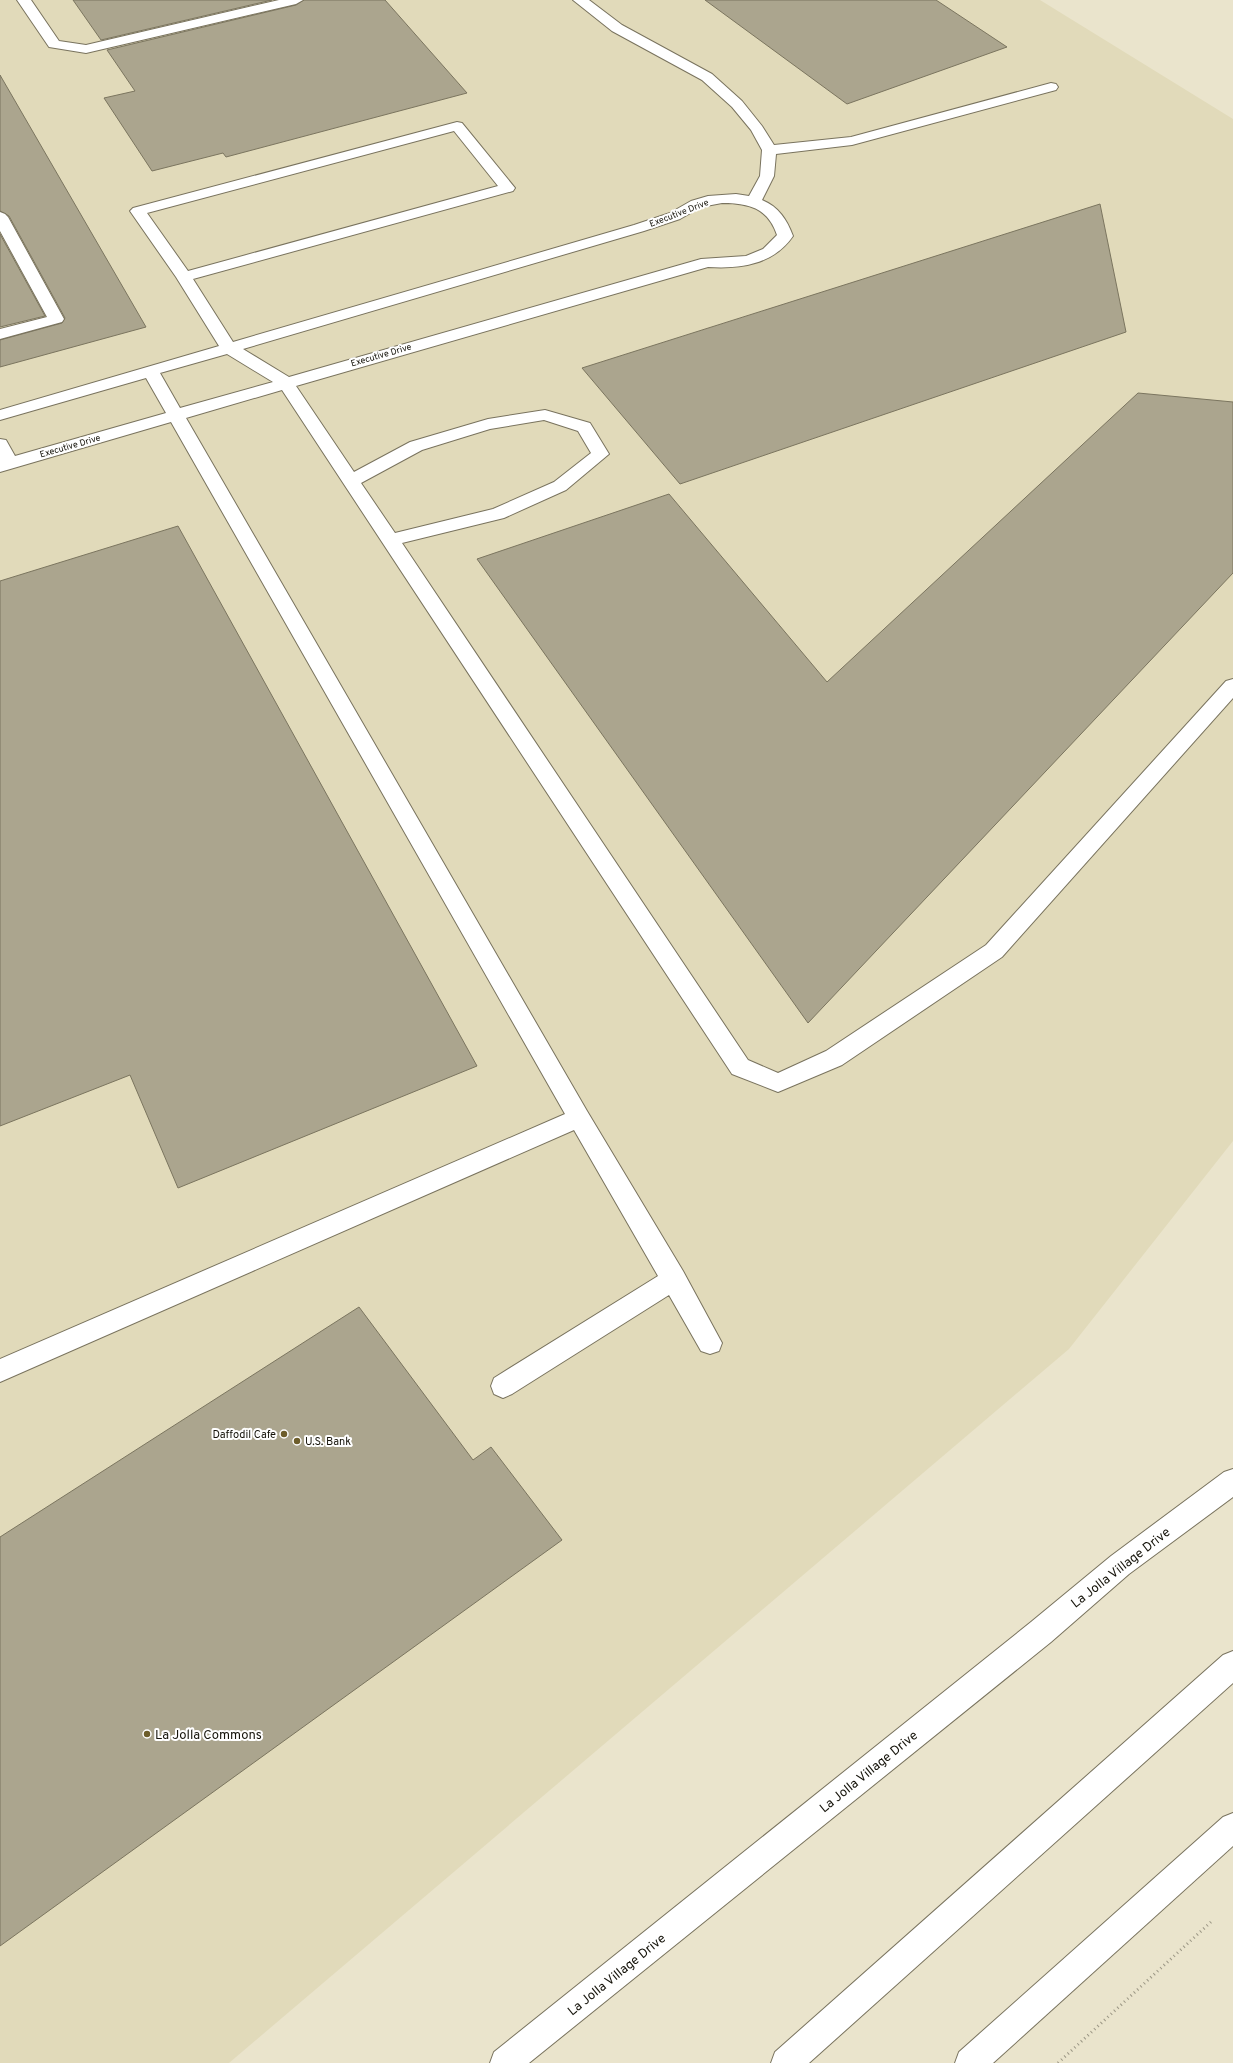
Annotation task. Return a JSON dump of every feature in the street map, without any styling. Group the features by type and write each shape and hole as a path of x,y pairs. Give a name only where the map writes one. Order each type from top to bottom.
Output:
{"main road":[{"path":"24,0 54,44 86,49 296,0"},
{"path":"580,0 617,28 707,78 737,104 758,128 769,150 767,176 754,202"},
{"path":"769,150 852,141 1051,87"},
{"path":"184,277 508,188 457,126 138,211 184,277 229,348 286,383 740,1067 778,1083 834,1058 994,951 1233,686"},
{"name":"Executive Drive","path":"0,415 639,228 680,214 696,204 732,198 754,202 768,208 778,218 784,229 785,236 777,246 766,255 732,264 707,262 5,465"},
{"path":"0,217 56,319 0,334"},
{"path":"150,372 710,1343"},
{"path":"352,481 416,446 488,424 545,415 584,427 600,454 560,486 498,514 390,540"},
{"path":"0,444 5,465"},
{"path":"0,1371 579,1118"},
{"path":"503,1386 674,1280"},
{"name":"La Jolla Village Drive","path":"505,2063 1034,1637 1120,1565 1233,1481"},
{"path":"786,2063 1233,1665"},
{"path":"970,2063 1233,1827"}],"path":[{"path":"1058,2063 1212,1921"}],"shaded area":[{"path":"0,0 1040,0 1233,119 1233,1141 1069,1349 229,2063 0,2063"}],"building":[{"path":"73,0 272,0 101,40"},
{"path":"304,0 385,0 467,93 226,157 223,153 152,171 104,98 135,91 107,50 296,5"},
{"path":"705,0 936,0 1007,47 847,104"},
{"path":"0,75 146,327 0,367 0,340 62,323 65,318 9,216 0,211"},
{"path":"1100,204 1126,332 680,484 582,368"},
{"path":"0,234 45,316 0,327"},
{"path":"1138,393 1233,402 1233,573 808,1023 477,559 669,494 827,682"},
{"path":"178,526 477,1066 178,1188 130,1075 0,1126 0,581"},
{"name":"La Jolla Commons","path":"359,1307 473,1460 491,1447 562,1540 0,1946 0,1537"}],"place":[{"name":"Daffodil Cafe","path":"284,1434"},
{"name":"U.S. Bank","path":"297,1441"},
{"name":"La Jolla Commons","path":"147,1734"}]}
